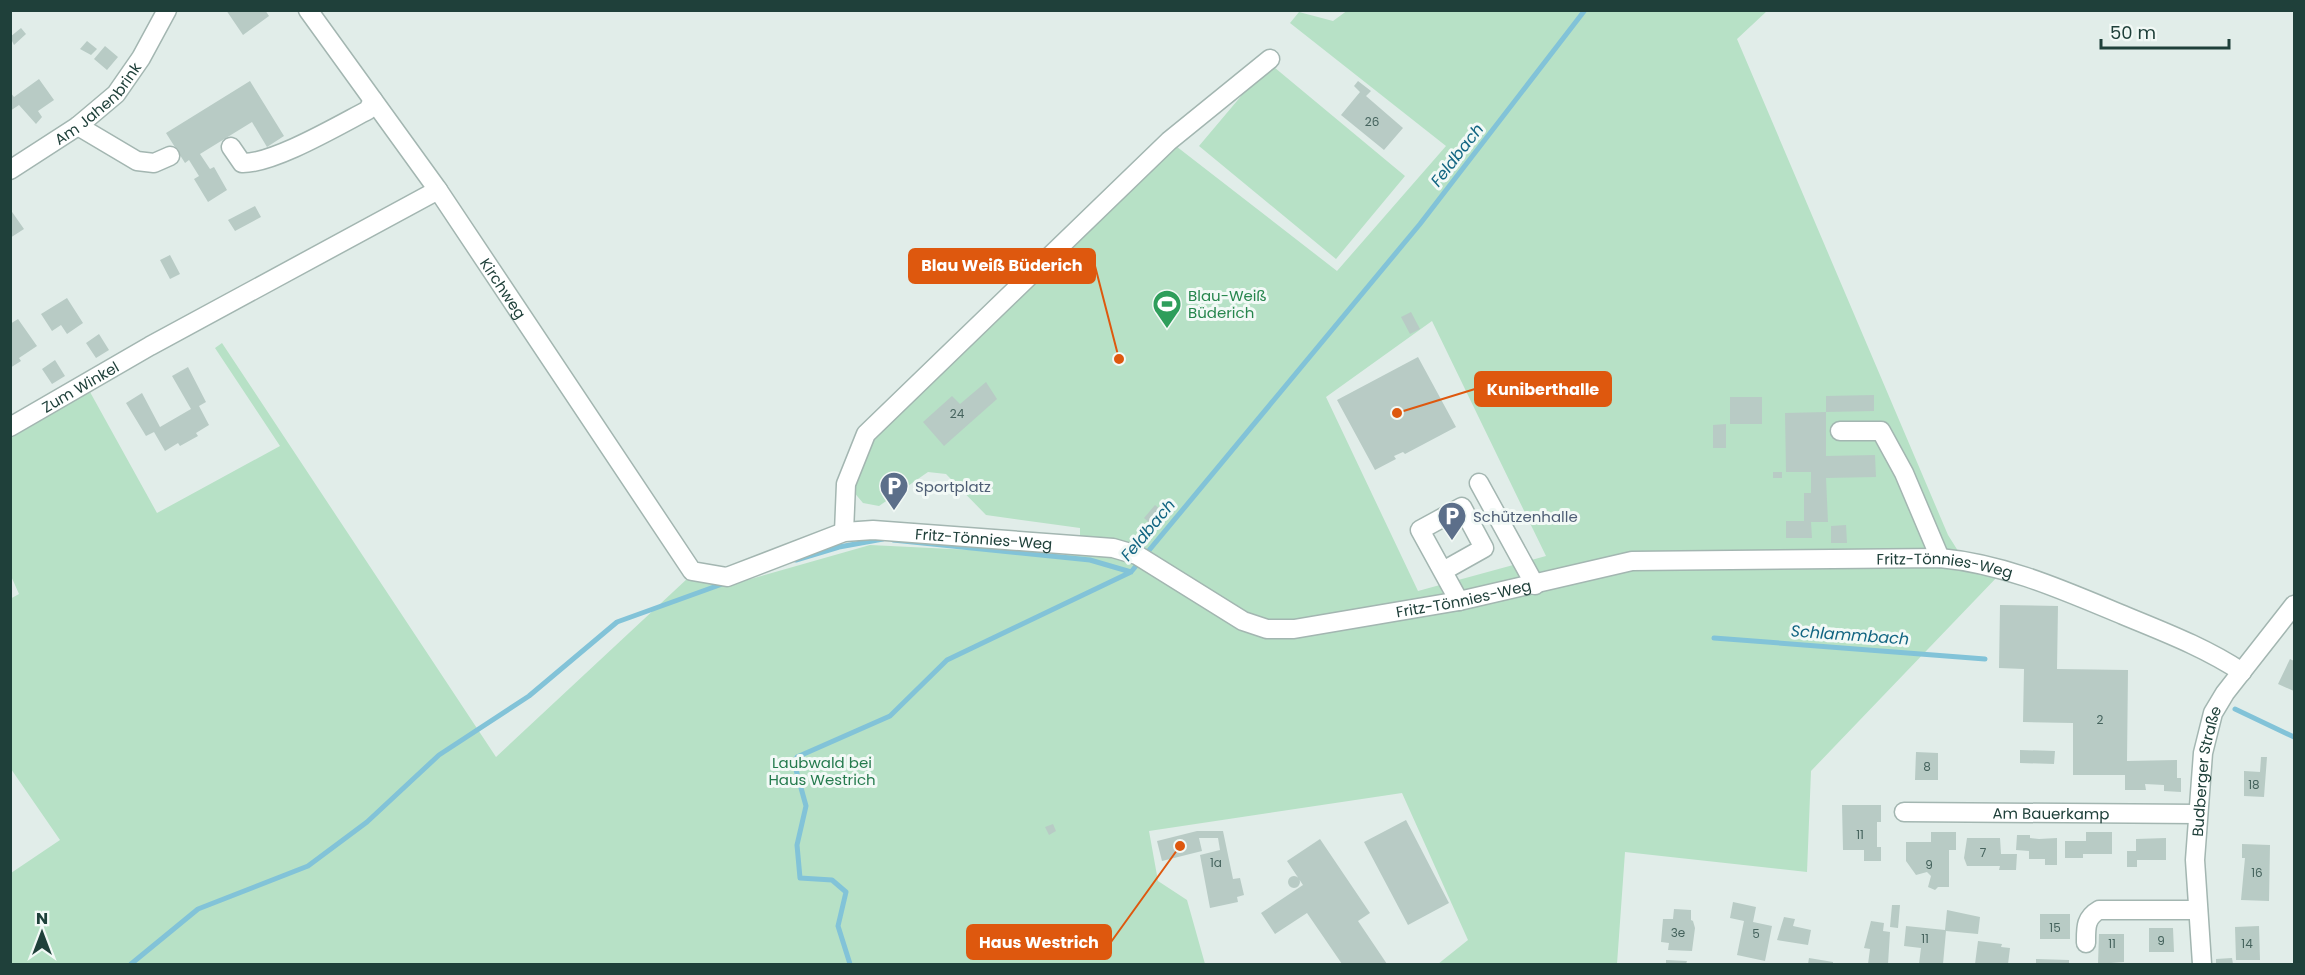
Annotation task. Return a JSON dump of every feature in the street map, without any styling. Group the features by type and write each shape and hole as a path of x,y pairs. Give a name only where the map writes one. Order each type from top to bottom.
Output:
{"street":[{"name":"Kirchweg","path":"308,10 438,190 692,571"},
{"name":"Am Jahenbrink","path":"10,170 78,126 116,94 141,58 163,12"},
{"path":"844,532 846,484 866,434 1169,141 1270,59"},
{"path":"231,147 242,163 262,160 368,110 373,100"},
{"path":"78,126 137,161 154,163 170,156"},
{"name":"Zum Winkel","path":"10,427 150,346 438,190"},
{"path":"1840,431 1881,431 1904,473 1940,558"},
{"path":"1479,483 1535,585"},
{"name":"Fritz-Tönnies-Weg","path":"692,571 727,577 844,532 873,530 1113,548 1142,558 1220,608 1243,621 1267,629 1328,625 1535,585 1632,561 1940,558 1977,562 2041,581 2209,651 2242,672"},
{"path":"1443,571 1459,600"},
{"name":"Budberger Straße","path":"2202,964 2195,860 2203,753 2213,713 2295,605"},
{"name":"Am Bauerkamp","path":"1904,812 2198,814"},
{"path":"2086,943 2086,922 2099,910 2198,910"}],"green space":[{"name":"Laubwald bei Haus Westrich","path":"1348,10 1767,11 1737,39 1948,535 1970,570 1999,575 1811,771 1807,872 1625,852 1617,964 1438,964 1468,940 1402,793 1149,831 1158,881 1187,900 1205,964 11,964 11,873 60,840 11,769 10,599 19,594 11,576 11,438 90,392 157,513 280,446 215,348 222,343 496,757 688,578 740,582 870,545 1071,555 1080,549 1080,528 986,515 946,474 928,472 879,506 863,503 847,484 868,436 1172,143 1337,271 1446,146 1290,23 1299,12 1333,21","holes":["1432,321 1546,556 1418,591 1326,397"]},
{"path":"1269,63 1405,176 1336,259 1199,146"}],"building":[{"path":"226,10 265,10 269,16 243,35"},
{"path":"21,28 26,34 14,45 10,37"},
{"path":"87,41 97,49 91,55 80,49"},
{"path":"105,46 118,57 107,70 94,59"},
{"path":"39,79 54,100 38,111 42,117 36,124 19,105 10,111 10,92 14,97"},
{"path":"250,81 284,136 267,147 252,122 200,154 210,169 214,167 227,190 208,202 194,179 199,176 189,160 185,163 166,133"},
{"path":"1358,81 1371,91 1366,96 1403,128 1384,150 1341,115 1360,92 1354,86"},
{"path":"255,206 261,217 235,231 228,220"},
{"path":"10,209 24,229 10,238"},
{"path":"170,255 180,274 170,279 160,260"},
{"path":"67,298 83,323 67,334 61,325 52,331 41,314"},
{"path":"1411,312 1420,329 1410,334 1401,317"},
{"path":"18,319 37,346 19,358 21,361 10,368 10,324"},
{"path":"99,334 109,350 96,358 86,343"},
{"path":"1418,357 1456,427 1405,454 1403,452 1394,456 1396,459 1375,470 1337,400"},
{"path":"55,360 65,376 52,384 42,369"},
{"path":"188,367 206,402 199,406 209,425 196,433 198,436 180,446 178,443 165,451 154,432 146,436 126,403 142,393 160,427 191,409 172,376"},
{"path":"986,382 997,399 944,446 923,422 952,396 960,404"},
{"path":"1874,395 1874,411 1826,412 1826,396"},
{"path":"1730,397 1762,397 1762,424 1730,424"},
{"path":"1826,412 1826,456 1875,455 1876,477 1826,478 1828,522 1811,522 1812,538 1786,538 1786,521 1804,521 1804,493 1811,493 1811,472 1786,472 1785,413"},
{"path":"1726,424 1726,448 1713,448 1713,425"},
{"path":"1773,472 1782,472 1782,478 1773,478"},
{"path":"1155,505 1165,513 1154,527 1144,518"},
{"path":"1846,525 1847,543 1831,543 1831,526"},
{"path":"2000,605 2058,606 2057,669 2128,670 2127,761 2177,760 2177,778 2181,778 2181,792 2164,791 2164,785 2145,784 2146,790 2125,790 2125,775 2073,775 2073,723 2023,722 2024,669 1999,668"},
{"path":"2290,659 2294,661 2294,691 2278,684"},
{"path":"2020,750 2055,751 2054,764 2020,763"},
{"path":"1916,752 1938,753 1938,780 1915,780"},
{"path":"2261,757 2267,757 2264,797 2244,796 2244,771 2260,772"},
{"path":"1842,805 1881,805 1881,822 1877,822 1877,847 1881,847 1881,861 1864,861 1864,850 1843,850"},
{"path":"1406,820 1449,903 1408,925 1364,842"},
{"path":"1053,824 1056,831 1049,835 1045,827"},
{"path":"1197,831 1223,831 1233,879 1240,878 1244,895 1237,897 1238,902 1210,908 1200,855 1220,850 1218,838 1199,838 1202,851 1162,861 1157,841"},
{"path":"1931,832 1956,832 1956,850 1949,850 1949,887 1938,887 1935,890 1928,887 1931,876 1927,872 1916,875 1906,861 1906,842 1931,842"},
{"path":"2086,832 2112,832 2112,854 2083,854 2083,858 2065,858 2065,841 2086,841"},
{"path":"2017,835 2030,835 2030,838 2039,839 2057,838 2057,865 2045,865 2045,859 2029,859 2029,851 2016,850"},
{"path":"1967,838 2000,838 2001,854 2017,854 2016,870 1999,870 2000,866 1967,866 1964,858"},
{"path":"2166,838 2166,860 2137,860 2137,867 2127,867 2127,851 2136,851 2136,839"},
{"path":"1320,839 1370,913 1358,921 1387,964 1342,964 1307,913 1275,934 1261,913 1303,885 1287,861"},
{"path":"2242,844 2270,845 2269,901 2241,900 2245,858 2242,858"},
{"path":"1294,876 1300,882 1294,888 1288,882"},
{"path":"1733,902 1756,907 1753,922 1772,926 1765,961 1737,955 1744,921 1730,918"},
{"path":"1892,905 1900,905 1898,928 1890,927"},
{"path":"1674,909 1691,910 1691,920 1695,928 1692,951 1668,950 1669,943 1661,942 1663,919 1673,919"},
{"path":"1947,910 1980,917 1978,934 1946,931 1943,964 1919,964 1921,948 1904,946 1906,926 1945,930"},
{"path":"2040,914 2070,914 2070,939 2040,939"},
{"path":"1784,917 1795,919 1793,926 1811,930 1808,945 1777,940"},
{"path":"1871,921 1884,923 1883,931 1890,932 1888,964 1868,964 1870,949 1864,948"},
{"path":"2259,926 2260,960 2236,960 2235,927"},
{"path":"2149,928 2173,928 2174,952 2149,952"},
{"path":"2099,934 2124,934 2124,962 2098,964"},
{"path":"1978,941 2002,944 2001,947 2010,948 2008,964 1975,964"},
{"path":"1809,958 1833,962 1833,964 1808,964"},
{"path":"2232,958 2233,964 2216,964 2216,959"},
{"path":"2036,959 2069,960 2069,964 2036,964"},
{"path":"1666,960 1687,961 1686,964 1666,964"}],"waterway":[{"name":"Feldbach","path":"850,964 838,926 846,892 832,880 800,878 797,845 806,806 795,766 797,757 890,716 947,660 1131,572 1420,224 1585,10"},
{"path":"796,560 839,547 883,539"},
{"path":"893,540 1090,560 1131,572"},
{"path":"131,964 198,909 308,866 367,822 439,755 529,696 617,622 725,583"},
{"name":"Schlammbach","path":"1714,638 1985,659"},
{"name":"Schlammbach","path":"2235,709 2294,737"}],"place":[{"name":"Blau-Weiß Büderich","path":"1167,330"},
{"name":"Blau Weiß Büderich","path":"1119,359"},
{"name":"Kuniberthalle","path":"1397,413"},
{"name":"Sportplatz","path":"894,512"},
{"name":"Schützenhalle","path":"1452,542"},
{"name":"Haus Westrich","path":"1180,846"}]}
